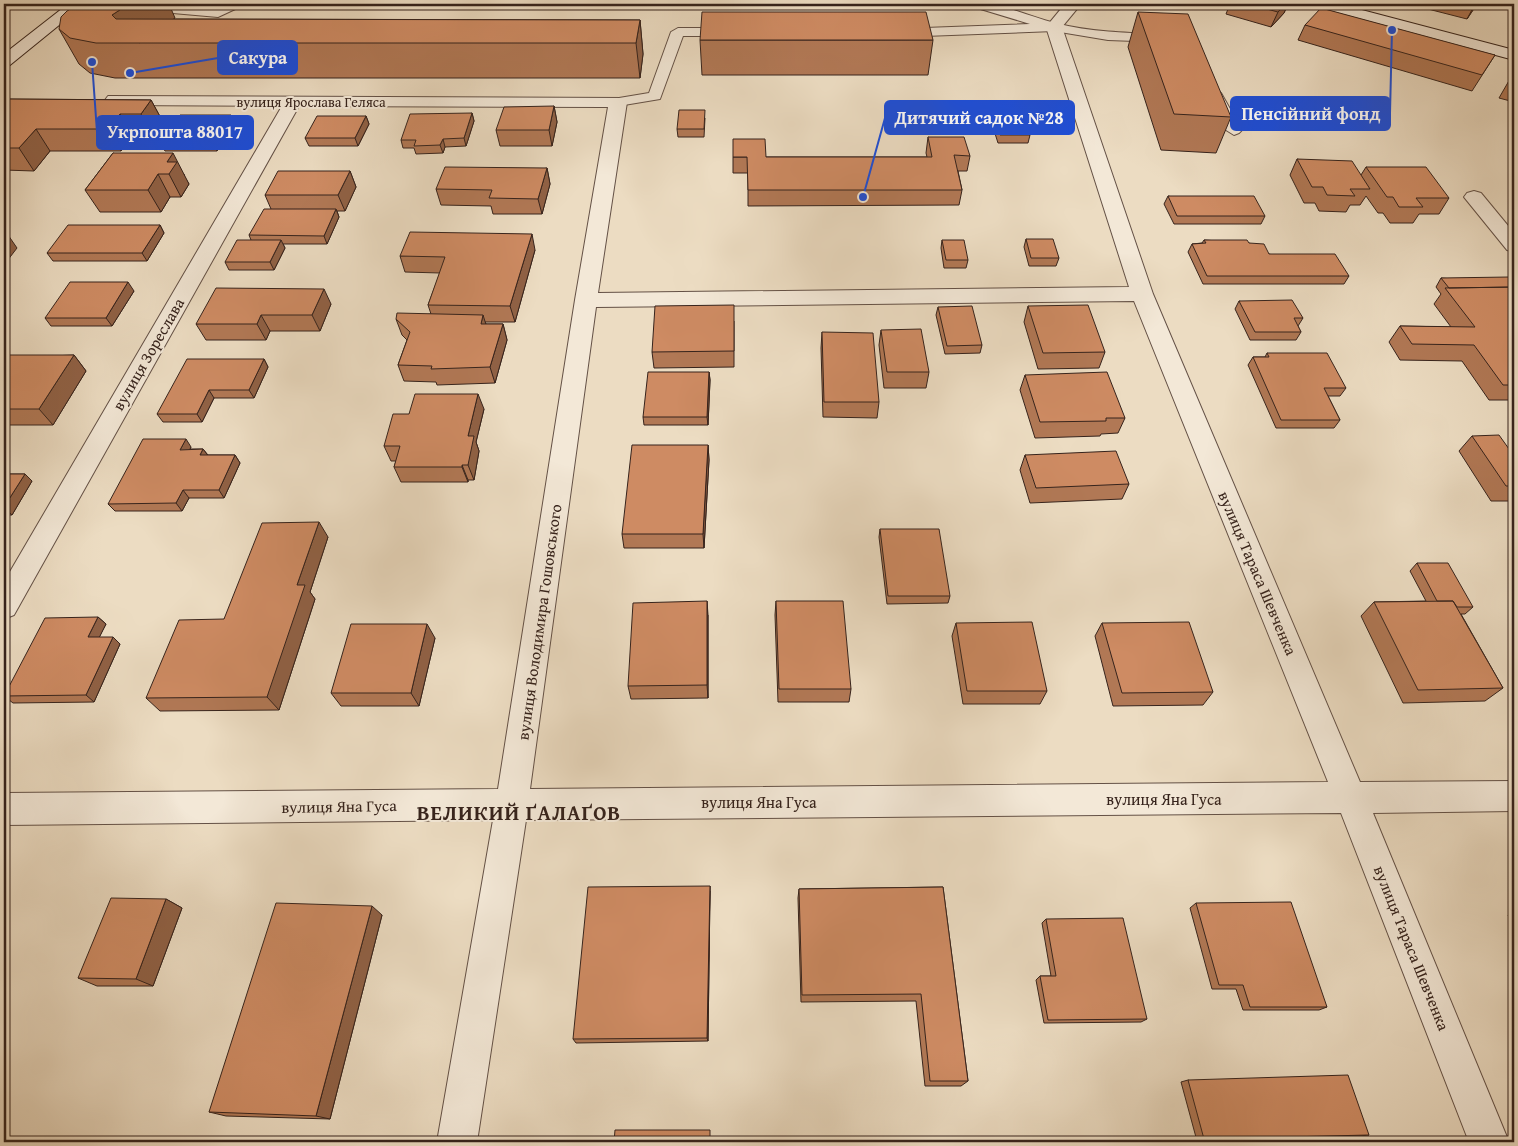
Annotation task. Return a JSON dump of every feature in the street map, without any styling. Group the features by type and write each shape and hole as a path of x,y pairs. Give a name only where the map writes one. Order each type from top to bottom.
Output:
{"street":[{"path":"4,62 77,4"},
{"path":"1054,27 1073,4"},
{"path":"1322,4 1514,55"},
{"name":"вулиця Тараса Шевченка","path":"1054,27 1142,294 1351,798 1489,1142"},
{"name":"вулиця Ярослава Геляса","path":"94,100 618,102"},
{"name":"вулиця Зореслава","path":"4,607 293,102"},
{"name":"вулиця Володимира Гошовського","path":"457,1142 512,804 586,300 618,102"},
{"path":"1474,197 1514,246"},
{"path":"586,300 1142,294"},
{"name":"вулиця Яна Гуса","path":"4,809 1514,796"}],"lane":[{"path":"116,4 218,13 240,4"},
{"path":"979,4 1054,27 1108,36 1175,38"},
{"path":"881,33 930,33 1054,27"},
{"path":"618,102 655,96 678,32 746,32"},
{"path":"1207,80 1234,130"}],"building":[{"path":"79,4 129,4 112,15 116,19 640,20 636,43 96,43 70,38 59,29 61,17"},
{"path":"1248,4 1285,4 1278,12"},
{"path":"1321,8 1495,55 1482,75 1305,25"},
{"path":"702,12 926,12 933,40 700,40"},
{"path":"1138,12 1188,14 1231,117 1174,114"},
{"path":"1514,73 1514,84 1509,82"},
{"path":"4,99 151,100 141,114 120,114 108,129 36,129 19,148 4,148"},
{"path":"554,106 549,130 496,130 504,107"},
{"path":"679,110 705,110 704,129 677,129"},
{"path":"472,113 464,138 443,139 440,145 414,146 416,140 401,140 410,114"},
{"path":"180,115 231,115 213,143 160,143"},
{"path":"317,116 366,116 355,138 305,138"},
{"path":"994,116 1023,116 1030,135 1000,135"},
{"path":"928,137 964,137 970,156 954,155 962,190 748,190 747,157 733,157 733,139 765,139 766,157 932,157"},
{"path":"113,153 173,153 167,162 177,162 169,174 158,174 148,190 85,190"},
{"path":"1297,159 1352,161 1370,189 1350,189 1355,196 1327,195 1323,187 1312,187"},
{"path":"445,167 547,168 538,199 489,198 492,190 436,189"},
{"path":"1366,167 1426,167 1449,198 1416,198 1423,207 1399,207 1393,197 1387,197"},
{"path":"278,171 350,171 338,195 265,195"},
{"path":"1168,196 1254,196 1265,216 1177,216"},
{"path":"264,209 336,209 324,236 249,235"},
{"path":"68,225 160,225 142,253 47,253"},
{"path":"410,232 532,234 510,306 428,305 445,257 400,256"},
{"path":"1026,239 1053,239 1059,258 1031,258"},
{"path":"237,240 281,240 270,262 225,262"},
{"path":"942,240 964,240 968,260 946,260"},
{"path":"1204,240 1247,240 1249,243 1264,244 1269,254 1335,254 1349,276 1207,276 1192,244 1206,243"},
{"path":"1509,277 1514,287 1449,288 1441,278"},
{"path":"70,282 128,282 106,318 45,318"},
{"path":"1514,287 1514,385 1503,385 1474,345 1412,344 1400,326 1475,327 1445,288"},
{"path":"216,288 324,289 312,315 261,315 257,324 196,324"},
{"path":"1292,300 1303,318 1294,318 1301,332 1255,332 1239,301"},
{"path":"734,305 734,351 652,352 655,306"},
{"path":"1088,305 1105,352 1043,353 1028,306"},
{"path":"972,306 982,345 947,346 938,307"},
{"path":"397,313 483,315 481,324 503,324 490,367 431,369 432,366 398,365 410,332 396,319"},
{"path":"921,329 929,372 887,372 881,330"},
{"path":"822,332 873,333 879,402 824,402"},
{"path":"1267,353 1327,353 1346,388 1324,388 1340,420 1281,420 1253,357 1269,357"},
{"path":"6,355 74,355 39,409 4,409 4,358"},
{"path":"187,359 264,359 249,390 209,390 197,414 157,414"},
{"path":"648,372 709,372 707,417 643,417"},
{"path":"1107,372 1125,418 1106,418 1106,421 1040,422 1025,375"},
{"path":"415,394 478,394 468,436 474,436 468,465 462,465 462,467 394,467 400,446 384,446 393,414 409,414"},
{"path":"1499,435 1514,456 1514,486 1506,486 1472,436"},
{"path":"143,439 186,439 180,450 203,449 200,455 235,455 219,490 183,490 176,503 108,504"},
{"path":"632,445 708,445 703,534 622,534"},
{"path":"1116,451 1129,484 1036,488 1025,455"},
{"path":"4,474 25,474 4,507"},
{"path":"319,522 297,585 305,585 267,697 146,698 179,620 224,619 262,523"},
{"path":"880,529 939,529 950,596 888,596"},
{"path":"1417,563 1448,563 1473,607 1457,607 1453,601 1437,601"},
{"path":"707,601 707,685 628,686 633,603"},
{"path":"776,601 843,601 851,689 779,689"},
{"path":"1453,601 1503,688 1418,690 1374,602"},
{"path":"98,617 88,637 113,637 86,695 4,696 45,618"},
{"path":"1032,622 1047,691 967,691 956,623"},
{"path":"1189,622 1213,692 1122,693 1102,623"},
{"path":"351,624 427,624 411,693 331,693"},
{"path":"710,886 707,1038 573,1039 588,887"},
{"path":"943,887 968,1081 930,1081 921,994 802,995 799,889"},
{"path":"111,898 166,899 136,979 78,978"},
{"path":"1291,902 1327,1007 1250,1007 1243,985 1219,985 1196,903"},
{"path":"276,903 372,906 316,1116 209,1112"},
{"path":"1123,918 1147,1019 1048,1020 1040,976 1056,976 1046,919"},
{"path":"1348,1075 1369,1135 1204,1139 1188,1080"},
{"path":"615,1130 710,1130 710,1142 614,1142"}],"place":[{"name":"Пенсійний фонд","path":"1392,30"},
{"name":"Укрпошта 88017","path":"92,62"},
{"name":"Сакура","path":"130,73"},
{"name":"Дитячий садок №28","path":"863,197"}],"district":[{"name":"ВЕЛИКИЙ ҐАЛАҐОВ","path":"519,813"}]}
